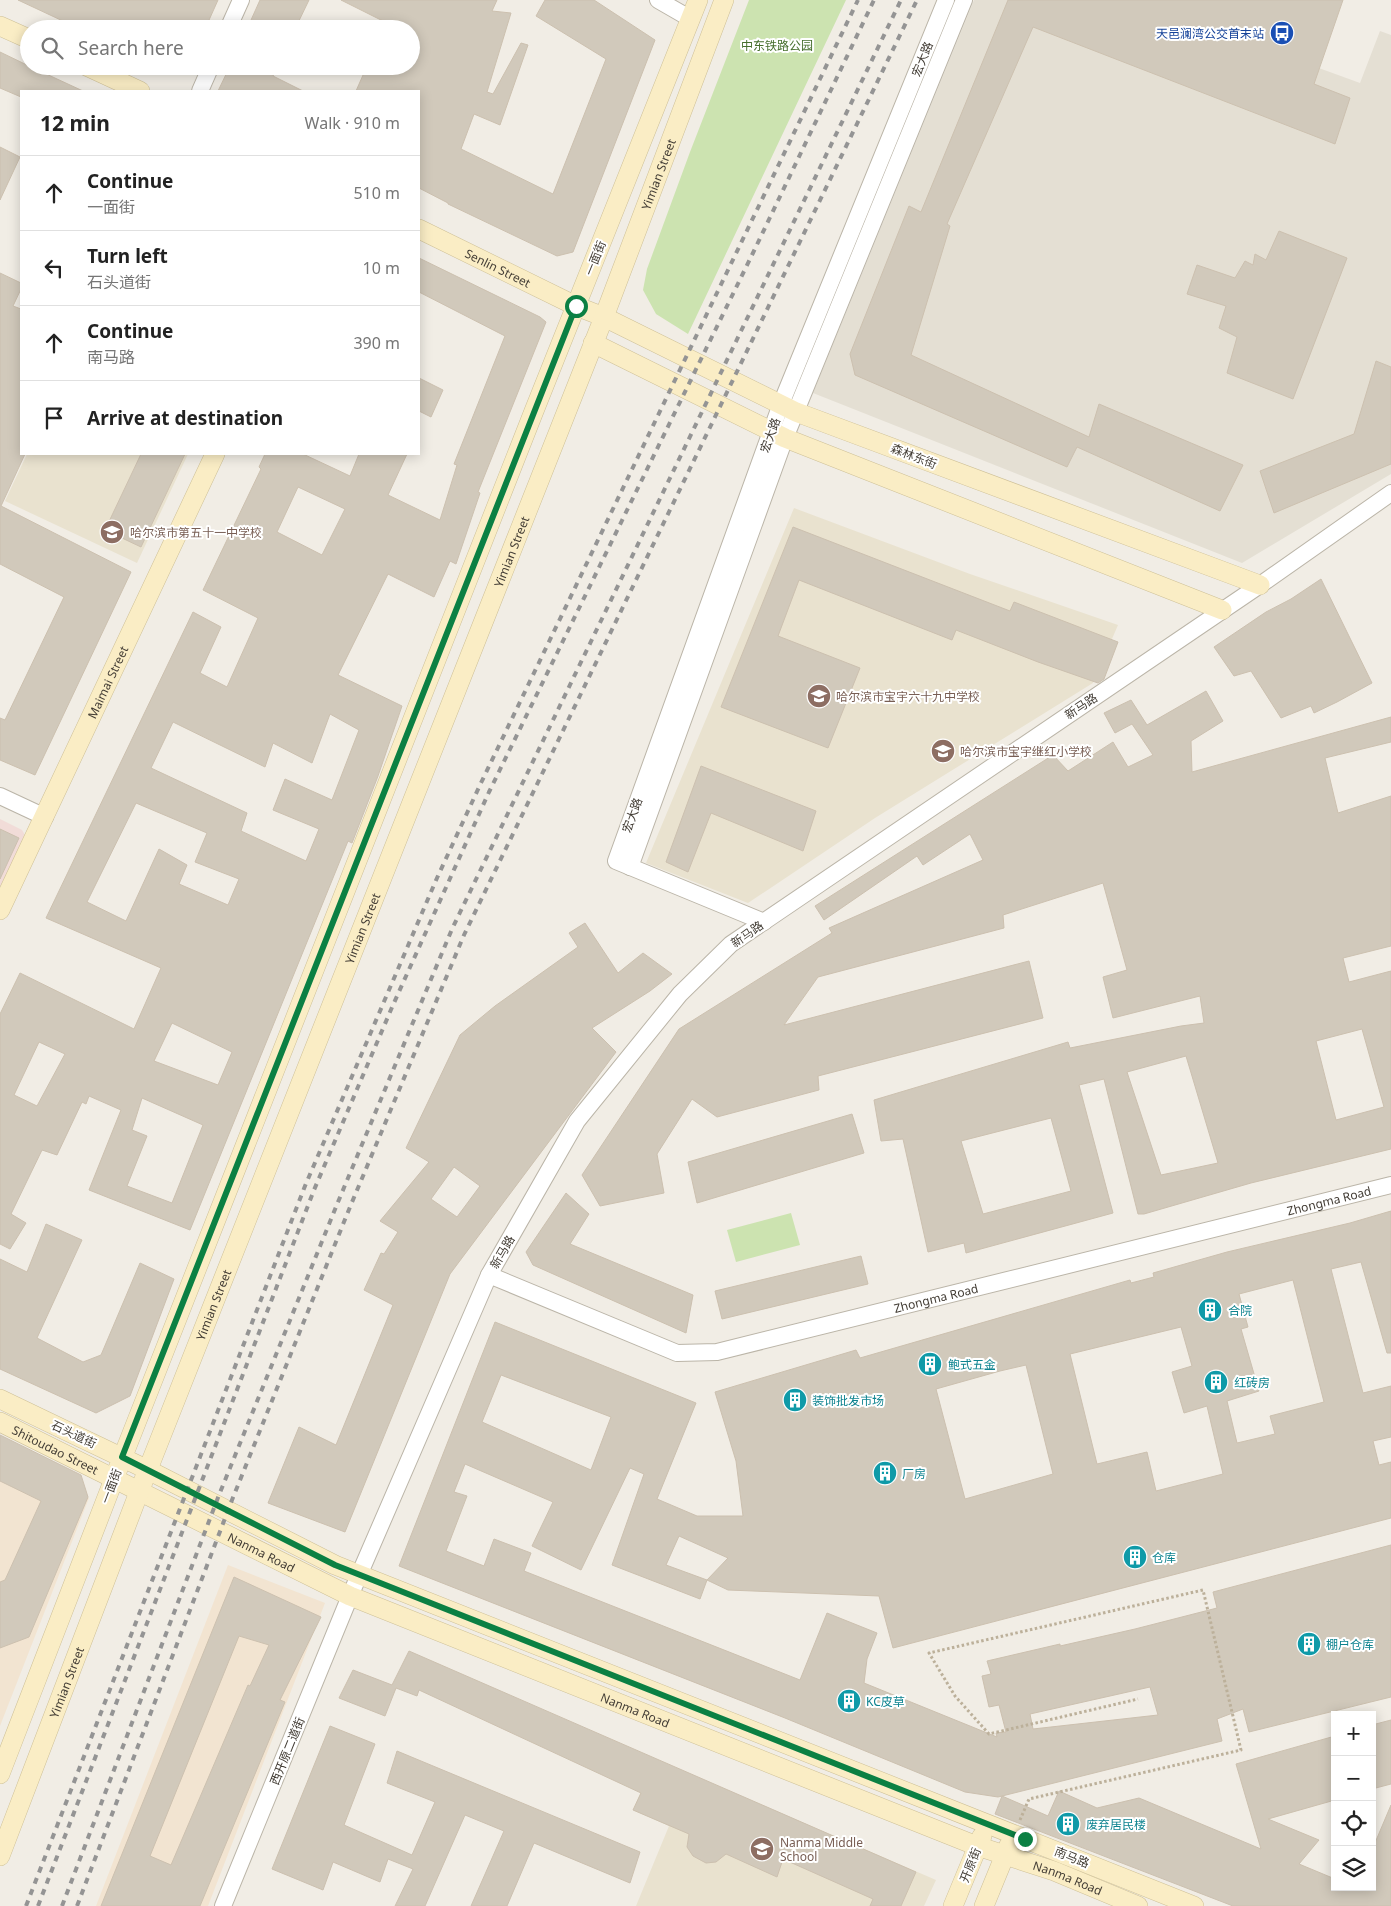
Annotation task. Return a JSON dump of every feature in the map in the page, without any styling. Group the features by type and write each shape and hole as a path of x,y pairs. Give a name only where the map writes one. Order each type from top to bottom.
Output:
{"main road":[{"name":"一面街","path":"0,1774 122,1457 698,0"},
{"name":"Yimian Street","path":"0,1856 139,1492 604,317 724,0"},
{"path":"0,26 20,35"},
{"path":"105,75 138,90"},
{"name":"Senlin Street","path":"420,229 576,306"},
{"name":"森林东街","path":"576,306 604,317 789,408 1260,585"},
{"path":"593,343 778,435 1222,610"},
{"name":"Maimai Street","path":"0,910 215,455"},
{"name":"石头道街","path":"0,1399 148,1470"},
{"name":"Shitoudao Street","path":"0,1422 139,1492"},
{"name":"南马路","path":"148,1470 335,1565 1194,1906"},
{"name":"Nanma Road","path":"139,1492 350,1596 977,1846 1054,1872 1138,1906"},
{"name":"开原街","path":"953,1906 987,1823"},
{"path":"984,1906 1014,1834"}],"street":[{"path":"232,20 241,0"},
{"path":"658,0 691,19"},
{"name":"宏大路","path":"789,408 946,0"},
{"name":"宏大路","path":"764,922 616,860 778,435 964,0"},
{"path":"200,90 207,75"},
{"name":"新马路","path":"350,1596 489,1275 577,1121 680,994 731,944 1260,585 1391,493"},
{"path":"0,796 45,817"},
{"name":"Zhongma Road","path":"489,1275 677,1353 717,1352 1391,1185"},
{"name":"西开原二道街","path":"223,1906 350,1596"}],"path":[{"path":"1014,1834 1029,1799 1241,1750 1203,1590 929,1653 954,1696 989,1734 1138,1699"}],"shaded area":[{"path":"974,0 1132,0 1360,83 1380,31 1391,35 1391,474 1242,563 813,393"},
{"name":"哈尔滨市第五十一中学校","path":"27,455 188,455 137,563 5,501"},
{"name":"哈尔滨市宝宇六十九中学校","path":"794,508 970,574 1118,625 1093,683 875,818 748,903 646,863"},
{"path":"0,819 22,830 29,842 0,902"},
{"path":"0,1453 89,1498 0,1726"},
{"path":"228,1565 325,1603 208,1906 96,1906"},
{"name":"Nanma Middle School","path":"655,1759 936,1880 924,1906 636,1906 669,1826 633,1810"}],"green space":[{"name":"中东铁路公园","path":"749,0 846,0 688,334 656,314 643,290 647,269"},
{"path":"791,1213 800,1245 736,1262 727,1230"}],"building":[{"path":"18,0 218,0 209,20 61,20"},
{"path":"260,0 309,0 299,20 251,20"},
{"path":"341,0 497,0 492,11 511,13 487,92 493,94 521,43 528,45 500,125 474,114 461,149 553,194 606,59 536,16 545,0 594,0 655,40 573,252 557,256 448,204 420,189 420,90 356,90 363,75 420,75 420,20 381,20"},
{"path":"1008,0 1343,0 1314,84 1350,98 1335,144 1033,27 947,224 950,226 911,355 1089,437 1099,404 1243,465 1220,511 1077,447 1067,467 855,375 850,354 909,206 921,212"},
{"path":"0,52 20,61 20,75 49,75 81,90 20,90 20,97 0,88"},
{"path":"226,75 274,75 301,90 218,90"},
{"path":"0,147 20,157 0,200"},
{"path":"1279,231 1347,258 1293,399 1227,373 1237,337 1219,328 1226,306 1187,294 1197,265 1235,278 1245,261 1253,265 1255,254 1266,260"},
{"path":"420,258 540,317 546,322 478,492 480,493 456,564 450,561 434,597 388,574 338,675 402,706 352,843 348,841 190,1230 89,1190 121,1110 89,1096 86,1104 82,1102 57,1155 42,1150 11,1214 26,1223 10,1249 0,1244 0,1014 20,973 134,1029 161,968 46,918 193,612 221,627 200,673 227,687 258,618 203,590 261,469 259,467 265,455 305,455 350,476 359,455 407,455 388,495 440,520 457,465 454,464 505,336 420,293","holes":["298,487 345,509 322,555 277,532","330,714 359,730 332,800 285,779 273,810 319,829 306,861 241,831 247,813 151,768 173,722 265,767 273,743 312,763","136,803 207,833 195,862 239,879 228,905 179,884 187,865 159,849 126,921 87,902","172,1023 232,1052 218,1085 154,1061","39,1042 65,1054 37,1106 14,1095","142,1098 203,1125 172,1203 127,1186 147,1136 132,1130"]},
{"path":"0,273 20,283 20,291 13,306 20,309 20,455 25,455 1,506 131,572 35,775 0,760 0,718 5,720 64,597 0,564"},
{"path":"1376,361 1391,367 1391,464 1274,513 1260,471 1354,434"},
{"path":"420,378 443,390 431,417 420,412"},
{"path":"141,455 185,455 141,547 105,530"},
{"path":"793,527 1010,611 1014,602 1118,642 1104,679 1098,683 956,630 952,640 799,580 778,636 860,668 828,748 721,707"},
{"path":"1321,579 1372,683 1314,713 1311,706 1281,718 1251,671 1234,676 1214,647 1266,612 1291,599"},
{"path":"1206,691 1223,721 1191,741 1192,772 1391,717 1391,742 1325,758 1338,813 1391,796 1391,946 1343,958 1349,982 1391,971 1391,1149 1251,1183 1144,1214 1138,1214 1104,1079 1079,1085 1113,1213 966,1253 964,1243 928,1252 903,1139 881,1141 874,1100 1068,1042 1070,1048 1204,1023 1200,996 1113,1018 1103,977 1127,970 1103,883 1003,915 1004,928 818,977 784,1025 1029,961 1043,1018 818,1076 819,1090 717,1117 692,1099 657,1154 664,1193 600,1206 582,1175 679,1029 832,933 829,928 983,860 970,834 923,865 917,856 824,920 815,906 1053,755 1068,771 1113,742 1128,767 1153,755 1132,724 1115,733 1104,713 1131,700 1147,725","holes":["1362,1029 1384,1107 1336,1120 1316,1041","1186,1056 1218,1163 1161,1175 1127,1072","1051,1118 1071,1191 983,1214 961,1141"]},
{"path":"701,766 816,811 803,851 711,813 688,872 666,862"},
{"path":"0,829 19,838 0,879"},
{"path":"585,923 618,973 643,953 672,974 650,991 592,1028 616,1052 450,1274 345,1532 268,1503 299,1427 336,1445 393,1305 364,1290 381,1253 384,1254 398,1232 380,1221 429,1162 406,1148 460,1035 495,1006 578,947 569,933","holes":["454,1167 480,1186 457,1217 431,1199"]},
{"path":"852,1114 864,1153 697,1203 688,1162"},
{"path":"566,1193 589,1214 570,1244 693,1295 686,1333 533,1265 526,1252"},
{"path":"1391,1211 1391,1353 1387,1353 1361,1262 1331,1269 1363,1393 1391,1386 1391,1437 1373,1441 1379,1465 1391,1462 1391,1518 893,1648 879,1596 728,1590 707,1580 700,1599 612,1565 644,1474 630,1468 581,1570 532,1546 553,1502 465,1464 454,1492 467,1496 446,1551 484,1566 494,1539 531,1553 524,1571 800,1680 827,1613 877,1633 867,1659 864,1683 997,1737 996,1733 1006,1732 999,1705 989,1707 982,1676 991,1674 987,1661 1135,1629 1217,1608 1213,1592 1391,1545 1391,1697 1249,1732 1243,1709 1217,1719 1222,1741 998,1797 965,1792 785,1718 399,1566 495,1322 696,1403 657,1499 697,1516 743,1516 736,1461 715,1392 856,1350 860,1358 1130,1280 1131,1283 1154,1277 1153,1273 1227,1252 1350,1223","holes":["1293,1280 1324,1402 1270,1416 1275,1434 1237,1443 1227,1401 1259,1391 1241,1329 1248,1327 1239,1294","1181,1327 1192,1366 1172,1372 1184,1413 1207,1406 1223,1474 1156,1491 1147,1452 1097,1464 1070,1354","1026,1365 1053,1474 965,1499 936,1389","501,1375 611,1417 591,1470 482,1422","679,1536 728,1558 707,1580 666,1565","1150,1687 1158,1715 1033,1729 1030,1714"]},
{"path":"46,1224 82,1240 37,1338 83,1362 101,1355 140,1263 174,1279 130,1396 96,1413 0,1369 0,1259 27,1272"},
{"path":"861,1256 868,1284 722,1319 715,1291"},
{"path":"0,1435 81,1475 88,1497 29,1637 0,1648 0,1582 5,1580 41,1501 0,1481"},
{"path":"234,1577 321,1617 280,1700 285,1702 200,1906 101,1906","holes":["239,1636 269,1645 250,1686 248,1685 171,1865 150,1856"]},
{"path":"409,1651 916,1872 901,1906 870,1906 873,1899 783,1859 777,1877 726,1854 716,1862 706,1863 693,1856 687,1847 689,1834 633,1810 641,1793 419,1690 417,1696 396,1688 385,1716 339,1698 353,1670 392,1685"},
{"path":"1391,1720 1391,1784 1376,1788 1376,1756 1376,1724"},
{"path":"330,1726 375,1744 344,1825 412,1855 435,1802 387,1783 397,1751 640,1852 630,1883 534,1843 507,1906 471,1906 504,1831 465,1815 425,1906 395,1906 413,1869 388,1859 380,1882 333,1862 323,1890 272,1869"},
{"path":"1331,1737 1331,1801 1268,1819 1319,1840 1299,1864 1331,1877 1331,1891 1376,1891 1376,1841 1391,1805 1391,1906 1233,1906 995,1814 1002,1796 1048,1816 1059,1791 1097,1808 1139,1798 1261,1849 1236,1764"}],"railway":[{"path":"26,1906 305,1186 437,878 858,0"},
{"path":"38,1906 314,1190 393,1005 489,792 752,255 874,0"},
{"path":"62,1906 219,1495 452,929 901,0"},
{"path":"77,1906 232,1500 350,1207 464,935 917,0"}],"place":[{"name":"天邑澜湾公交首末站","path":"1282,33"},
{"name":"哈尔滨市第五十一中学校","path":"112,532"},
{"name":"哈尔滨市宝宇六十九中学校","path":"819,696"},
{"name":"哈尔滨市宝宇继红小学校","path":"943,751"},
{"name":"合院","path":"1210,1310"},
{"name":"鲍式五金","path":"930,1364"},
{"name":"红砖房","path":"1216,1382"},
{"name":"装饰批发市场","path":"795,1400"},
{"name":"厂房","path":"885,1473"},
{"name":"仓库","path":"1135,1557"},
{"name":"棚户仓库","path":"1309,1644"},
{"name":"KC皮草","path":"849,1701"},
{"name":"废弃居民楼","path":"1068,1824"},
{"name":"Nanma Middle School","path":"762,1849"}],"route":[{"path":"576,306 122,1457 335,1565 1025,1839"}]}
